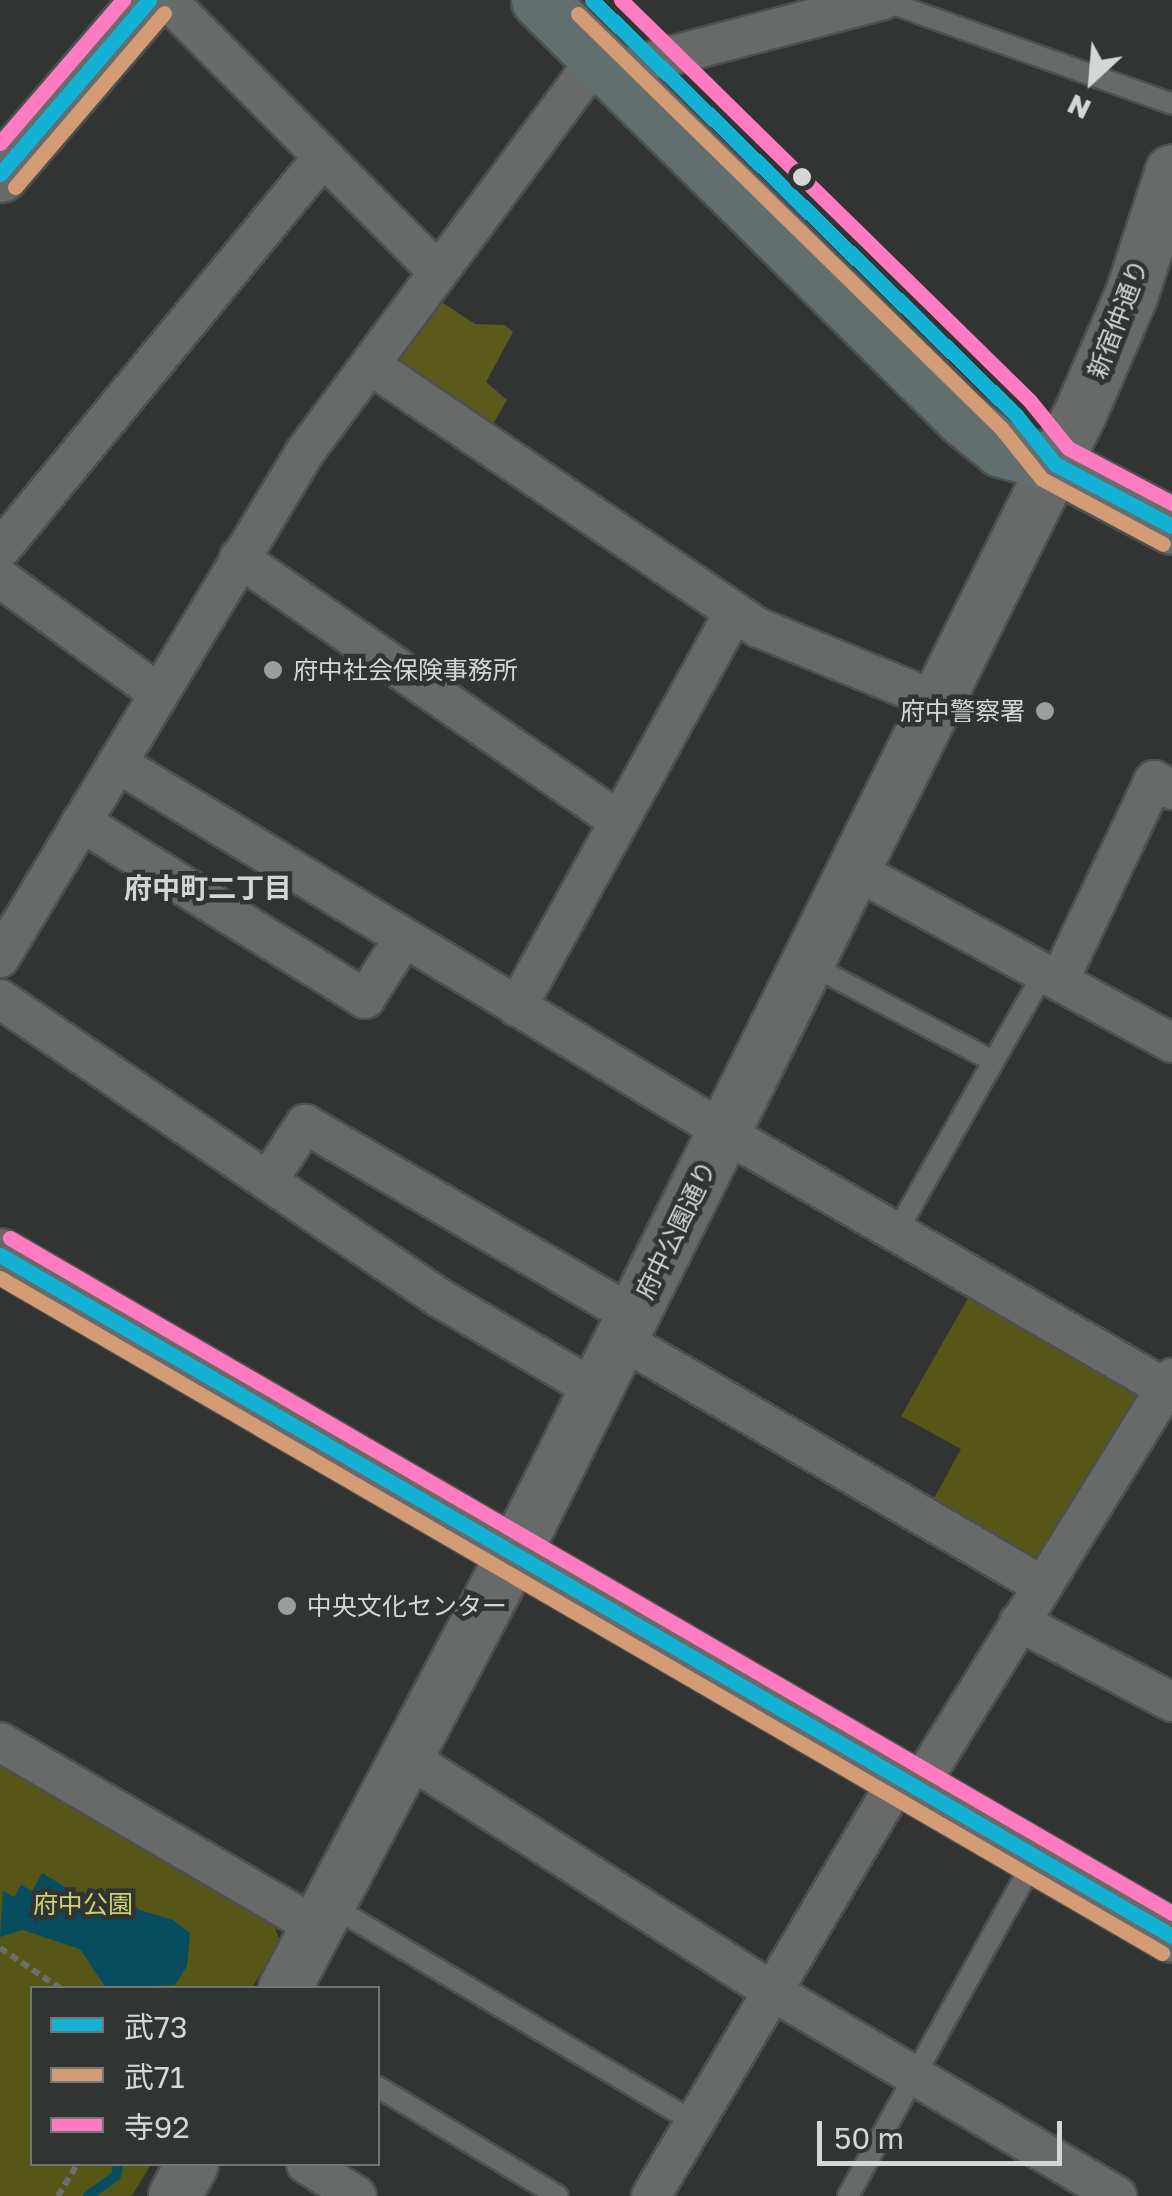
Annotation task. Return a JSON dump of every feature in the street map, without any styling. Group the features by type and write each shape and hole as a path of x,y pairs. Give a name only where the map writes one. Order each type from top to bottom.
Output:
{"highway":[{"path":"539,0 630,64 953,410 1000,449 1055,464 1172,526"},
{"path":"592,0 630,64"}],"main road":[{"path":"0,174 149,0"}],"street":[{"path":"167,0 438,272"},
{"path":"0,958 238,558 370,364 582,79 883,0"},
{"path":"0,550 323,157"},
{"name":"新宿仲通り","path":"1055,464 1157,266 1172,170"},
{"path":"370,364 734,612 937,701"},
{"name":"府中公園通り","path":"286,1986 628,1328 1055,464"},
{"path":"238,558 618,820"},
{"path":"0,578 158,693"},
{"path":"516,1007 734,612"},
{"path":"117,762 516,1007 896,1233 1170,1386 1019,1622 908,1784 650,2196"},
{"path":"1052,975 1154,780 1172,790"},
{"path":"81,822 365,1000 404,938"},
{"path":"855,870 1172,1043"},
{"path":"0,999 438,1297 596,1390"},
{"path":"269,1179 305,1124 1042,1585"},
{"path":"0,1256 1172,1936"},
{"path":"1019,1622 1172,1702"},
{"path":"0,1742 324,1916"},
{"path":"407,1757 775,1993 1117,2196"},
{"path":"175,2196 191,2166"},
{"path":"309,2166 357,2196"}],"lane":[{"path":"883,0 1172,104"},
{"path":"808,964 993,1061"},
{"path":"896,1233 993,1061 1052,975"},
{"path":"848,2196 1034,1858"},
{"path":"324,1916 696,2123"},
{"path":"380,2089 558,2196"}],"path":[{"path":"0,1948 57,1986"},
{"path":"58,2196 76,2166"}],"green space":[{"path":"971,1293 1134,1388 1137,1402 1042,1558 1028,1560 931,1504 961,1449 901,1416"},
{"name":"府中公園","path":"0,1758 272,1918 279,1940 253,1986 30,1986 30,2166 150,2166 132,2196 0,2196"}],"shaded area":[{"path":"437,299 475,324 505,325 513,332 486,382 507,400 491,427 396,364"}],"water":[{"path":"42,1873 99,1907 104,1899 173,1920 190,1933 187,1966 175,1985 105,1986 80,1949 23,1930 0,1937 3,1891 14,1897 21,1885 32,1891"}],"waterway":[{"path":"88,2196 116,2176 118,2166"}],"transit line":[{"name":"寺92","path":"0,143 123,0"},
{"name":"武73","path":"0,174 149,0"},
{"name":"武73","path":"592,0 1016,415 1055,464 1172,526"},
{"name":"寺92","path":"621,0 1030,401 1068,448 1172,503"},
{"name":"武71","path":"15,187 164,13"},
{"name":"武71","path":"578,14 1001,428 1042,479 1163,544"},
{"name":"寺92","path":"10,1238 1172,1913"},
{"name":"武73","path":"0,1255 1172,1936"},
{"name":"武71","path":"0,1278 1162,1953"}],"place":[{"name":"府中社会保険事務所","path":"273,670"},
{"name":"府中警察署","path":"1045,711"},
{"name":"中央文化センター","path":"287,1606"}],"district":[{"name":"府中町二丁目","path":"208,888"}]}
